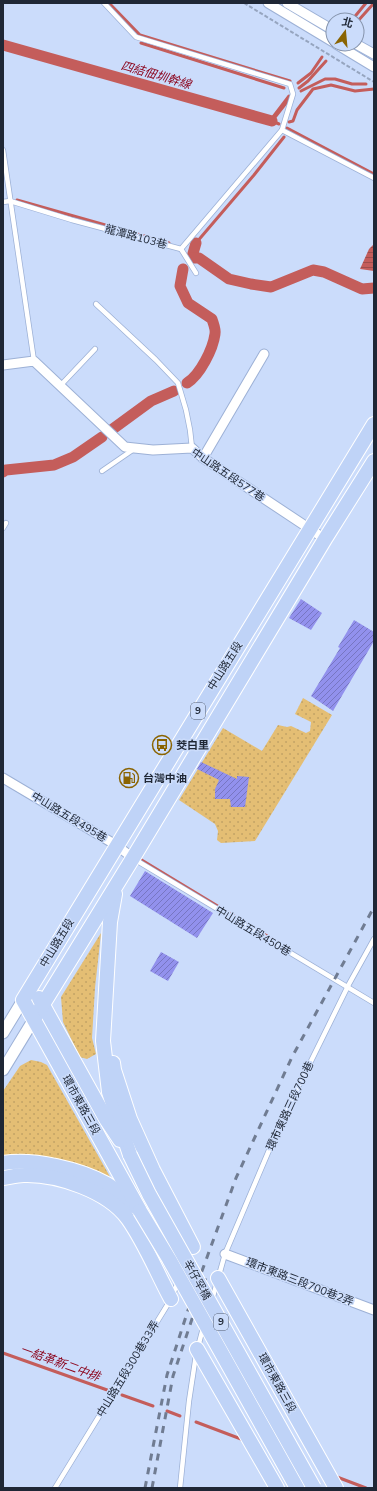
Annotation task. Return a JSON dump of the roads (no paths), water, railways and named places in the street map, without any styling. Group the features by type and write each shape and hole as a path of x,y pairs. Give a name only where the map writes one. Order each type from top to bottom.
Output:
{"main road":[{"name":"中山路五段","path":"23,1000 116,845 374,424"},
{"name":"中山路五段","path":"34,1019 325,539 374,462"},
{"path":"117,883 110,922 103,1041 109,1092 130,1155"},
{"name":"環市東路三段","path":"32,985 106,1119 130,1155"},
{"name":"環市東路三段","path":"23,1000 140,1211"},
{"path":"105,1004 114,1070 130,1119 153,1170 193,1247"},
{"name":"辛仔罕橋","path":"130,1155 148,1194 314,1488"},
{"path":"3,1163 43,1163 91,1177 108,1185 140,1211"},
{"path":"3,1178 24,1174 50,1177 76,1185 116,1205 137,1232 171,1299"},
{"name":"辛仔罕橋","path":"140,1211 169,1259 297,1488"},
{"name":"環市東路三段","path":"218,1278 336,1488"},
{"path":"197,1349 277,1488"}],"street":[{"path":"268,3 325,37"},
{"path":"287,3 325,25"},
{"path":"365,49 374,54"},
{"path":"349,52 374,67"},
{"path":"203,458 264,354"},
{"path":"3,365 34,361"},
{"name":"中山路五段577巷","path":"34,361 125,447 153,450 192,448 203,458 325,539"},
{"name":"中山路五段495巷","path":"3,778 116,845 133,858"},
{"name":"中山路五段","path":"3,1033 23,1000"},
{"name":"中山路五段","path":"3,1070 34,1019"},
{"name":"環市東路三段700巷2弄","path":"225,1254 374,1310"}],"lane":[{"path":"104,3 136,37 290,84 293,94 282,130 374,178"},
{"name":"龍潭路103巷","path":"3,202 10,201 181,250 282,130"},
{"path":"3,150 34,361"},
{"path":"181,250 196,273"},
{"path":"96,304 156,360 178,383 186,410 192,448"},
{"path":"60,386 95,349"},
{"path":"102,471 134,448"},
{"path":"3,528 6,523"},
{"name":"中山路五段450巷","path":"133,858 374,1003"},
{"name":"環市東路三段700巷","path":"180,1488 189,1401 197,1349 225,1254 280,1122 347,988 374,939"},
{"path":"185,1266 193,1247"},
{"name":"中山路五段300巷33弄","path":"55,1488 171,1299 182,1273"}],"waterway":[{"path":"109,3 140,35 290,81"},
{"path":"359,12 366,3"},
{"name":"四結佃圳幹線","path":"365,13 374,3"},
{"path":"141,43 284,88"},
{"name":"四結佃圳幹線","path":"3,45 272,121"},
{"name":"四結佃圳幹線","path":"298,83 311,73 322,57"},
{"name":"四結佃圳幹線","path":"299,88 308,81 326,61"},
{"path":"301,91 325,79 335,79 352,84 366,84"},
{"path":"289,122 293,121 297,110 313,89 331,85 355,91 374,89"},
{"name":"四結佃圳幹線","path":"272,121 273,117 289,96"},
{"name":"四結佃圳幹線","path":"272,121 290,98"},
{"name":"四結佃圳幹線","path":"272,121 279,124"},
{"path":"287,128 374,174"},
{"path":"196,243 284,137"},
{"path":"17,200 169,243"},
{"path":"192,257 196,243"},
{"path":"192,258 199,258 229,279 251,284 271,287 313,270 324,272 362,289 374,288"},
{"path":"183,269 180,286 188,303 212,319 215,328 212,347 205,361 197,374 187,383"},
{"path":"110,431 151,401 174,391"},
{"path":"3,472 6,470 54,465 73,457 102,437"},
{"path":"140,859 277,942"},
{"name":"一結革新二中排","path":"3,1353 110,1391"},
{"name":"一結革新二中排","path":"122,1395 153,1406"},
{"name":"一結革新二中排","path":"167,1411 180,1416"},
{"name":"一結革新二中排","path":"196,1422 241,1439"},
{"name":"一結革新二中排","path":"337,1477 366,1488"}],"railway":[{"path":"145,1488 167,1375 191,1301 236,1178 292,1057 374,907"},
{"path":"152,1488 173,1376 206,1277"}],"place":[{"name":"茭白里","path":"162,745"},
{"name":"台灣中油","path":"129,778"}]}
